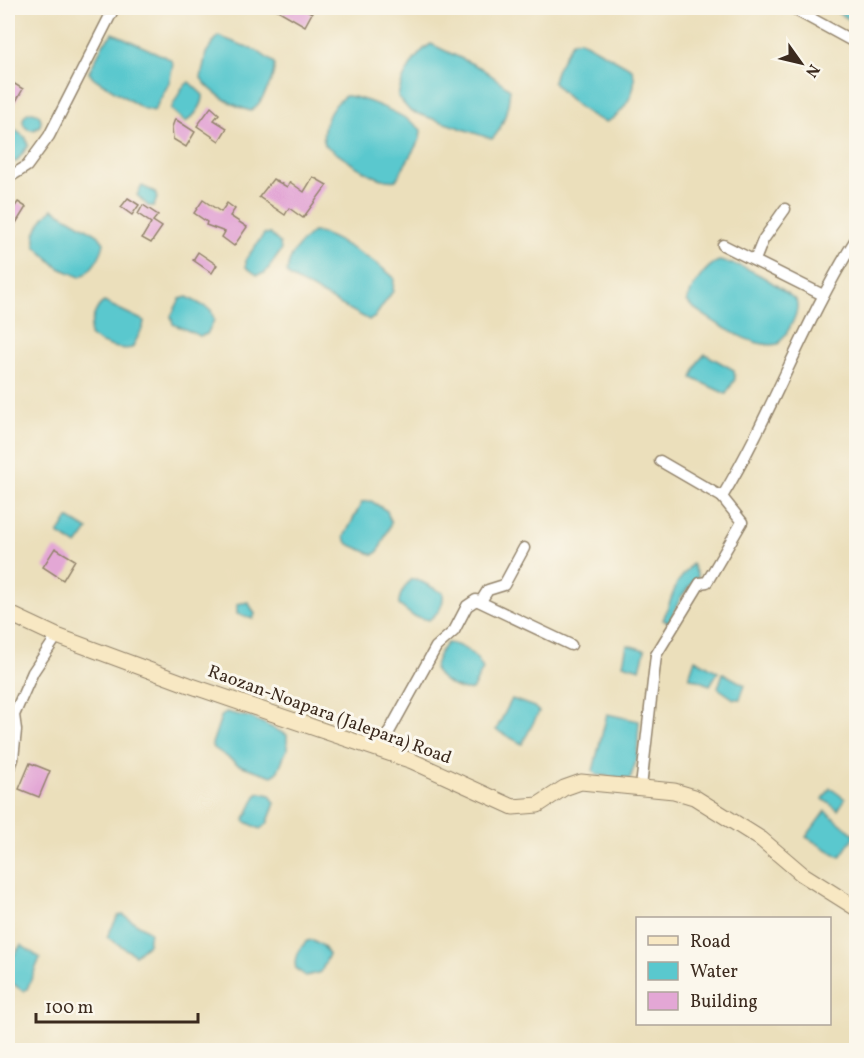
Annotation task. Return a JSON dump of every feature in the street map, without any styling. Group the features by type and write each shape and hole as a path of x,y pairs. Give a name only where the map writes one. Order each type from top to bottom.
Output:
{"main road":[{"name":"Raozan-Noapara (Jalepara) Road","path":"8,613 57,636 189,685 412,761 519,808 538,805 564,788 581,782 674,791 703,802 761,839 815,883 856,908"}],"street":[{"path":"8,178 27,166 49,136 114,8"},
{"path":"792,8 856,44"},
{"path":"755,260 763,240 785,209"},
{"path":"722,497 747,456 823,295 856,239"},
{"path":"723,245 823,295"},
{"path":"641,787 656,655 700,583 707,582 742,522 722,497 660,461"},
{"path":"481,601 488,590 504,585 524,549"},
{"path":"379,750 436,647 454,630 467,606 476,600 571,645"},
{"path":"8,774 13,759 16,730 14,715 33,672 57,636"},
{"path":"852,1050 856,1046"}],"water":[{"path":"829,8 856,8 856,23"},
{"path":"113,33 170,59 173,64 169,83 154,111 142,108 92,77 89,72 104,43"},
{"path":"218,36 257,51 274,63 273,75 267,89 260,102 251,111 223,98 210,89 201,78 206,53"},
{"path":"580,40 632,69 634,84 629,100 619,113 606,122 577,105 553,82 556,71 572,42"},
{"path":"431,44 481,68 510,89 503,122 492,139 410,111 398,97 410,67 420,53"},
{"path":"189,82 203,95 203,99 197,111 185,122 171,109 182,88"},
{"path":"345,96 385,108 421,130 420,139 396,180 370,174 325,145 325,125 335,105"},
{"path":"28,112 36,112 41,117 39,128 28,130 23,125 23,117"},
{"path":"8,125 26,138 28,146 16,162 8,159"},
{"path":"142,186 155,192 157,198 154,206 148,206 137,195"},
{"path":"53,209 98,235 104,243 95,263 80,277 59,268 36,247 35,237 38,226"},
{"path":"313,232 331,237 355,250 394,278 393,291 374,318 369,320 290,277 287,272 293,255"},
{"path":"264,234 270,234 280,243 281,251 265,273 257,275 246,267 246,259"},
{"path":"719,261 750,270 796,300 795,317 778,344 757,343 745,338 710,319 687,301 700,278 709,267"},
{"path":"187,297 211,310 214,320 207,334 200,336 173,324 171,316 180,299"},
{"path":"104,302 144,321 132,348 110,346 90,335 94,317"},
{"path":"705,354 734,370 735,379 726,394 692,378 698,362"},
{"path":"371,501 387,511 391,523 379,550 374,555 348,544 344,537 362,502"},
{"path":"68,518 88,530 77,545 58,534"},
{"path":"692,564 698,576 681,597 669,622 663,620 677,583"},
{"path":"416,579 443,593 440,608 429,620 413,616 399,605 406,586 410,580"},
{"path":"248,602 255,614 253,619 237,614 237,604"},
{"path":"447,643 464,648 481,664 483,669 472,690 461,689 450,684 436,673 434,668 440,652"},
{"path":"627,645 645,650 640,669 623,664"},
{"path":"695,659 718,672 710,685 689,677"},
{"path":"723,673 745,685 740,699 734,699 718,688"},
{"path":"512,699 534,707 539,712 522,744 496,730"},
{"path":"226,712 252,718 287,735 287,749 277,773 272,776 239,765 214,748 212,744 221,717"},
{"path":"607,714 639,721 637,758 630,779 597,775 593,771"},
{"path":"830,788 845,799 838,810 823,799"},
{"path":"257,794 270,795 275,803 267,824 260,829 244,821"},
{"path":"825,811 855,835 840,857 806,837"},
{"path":"123,915 150,932 148,944 135,955 107,937 118,916"},
{"path":"313,940 323,946 329,954 321,972 306,976 296,969 295,961 301,947 307,941"},
{"path":"21,945 40,958 27,989 23,991 8,980 8,963"}],"building":[{"path":"274,8 303,8 312,13 305,26"},
{"path":"8,80 23,89 15,103 8,98"},
{"path":"211,107 219,114 214,120 227,128 219,141 197,126"},
{"path":"175,119 195,132 186,147 173,139 172,127"},
{"path":"313,177 327,185 303,218 289,208 285,215 259,197 273,179 287,187 290,182 304,192"},
{"path":"128,198 139,205 132,215 121,207"},
{"path":"203,200 221,212 227,203 235,209 230,216 247,227 234,246 222,237 225,232 206,225 207,222 194,213"},
{"path":"18,202 26,207 8,236 8,217"},
{"path":"143,205 158,215 153,221 162,227 151,243 142,238 151,223 138,214"},
{"path":"198,252 217,265 212,273 193,260"},
{"path":"55,548 75,560 63,580 43,567"},
{"path":"30,763 50,771 39,797 19,789"}]}
